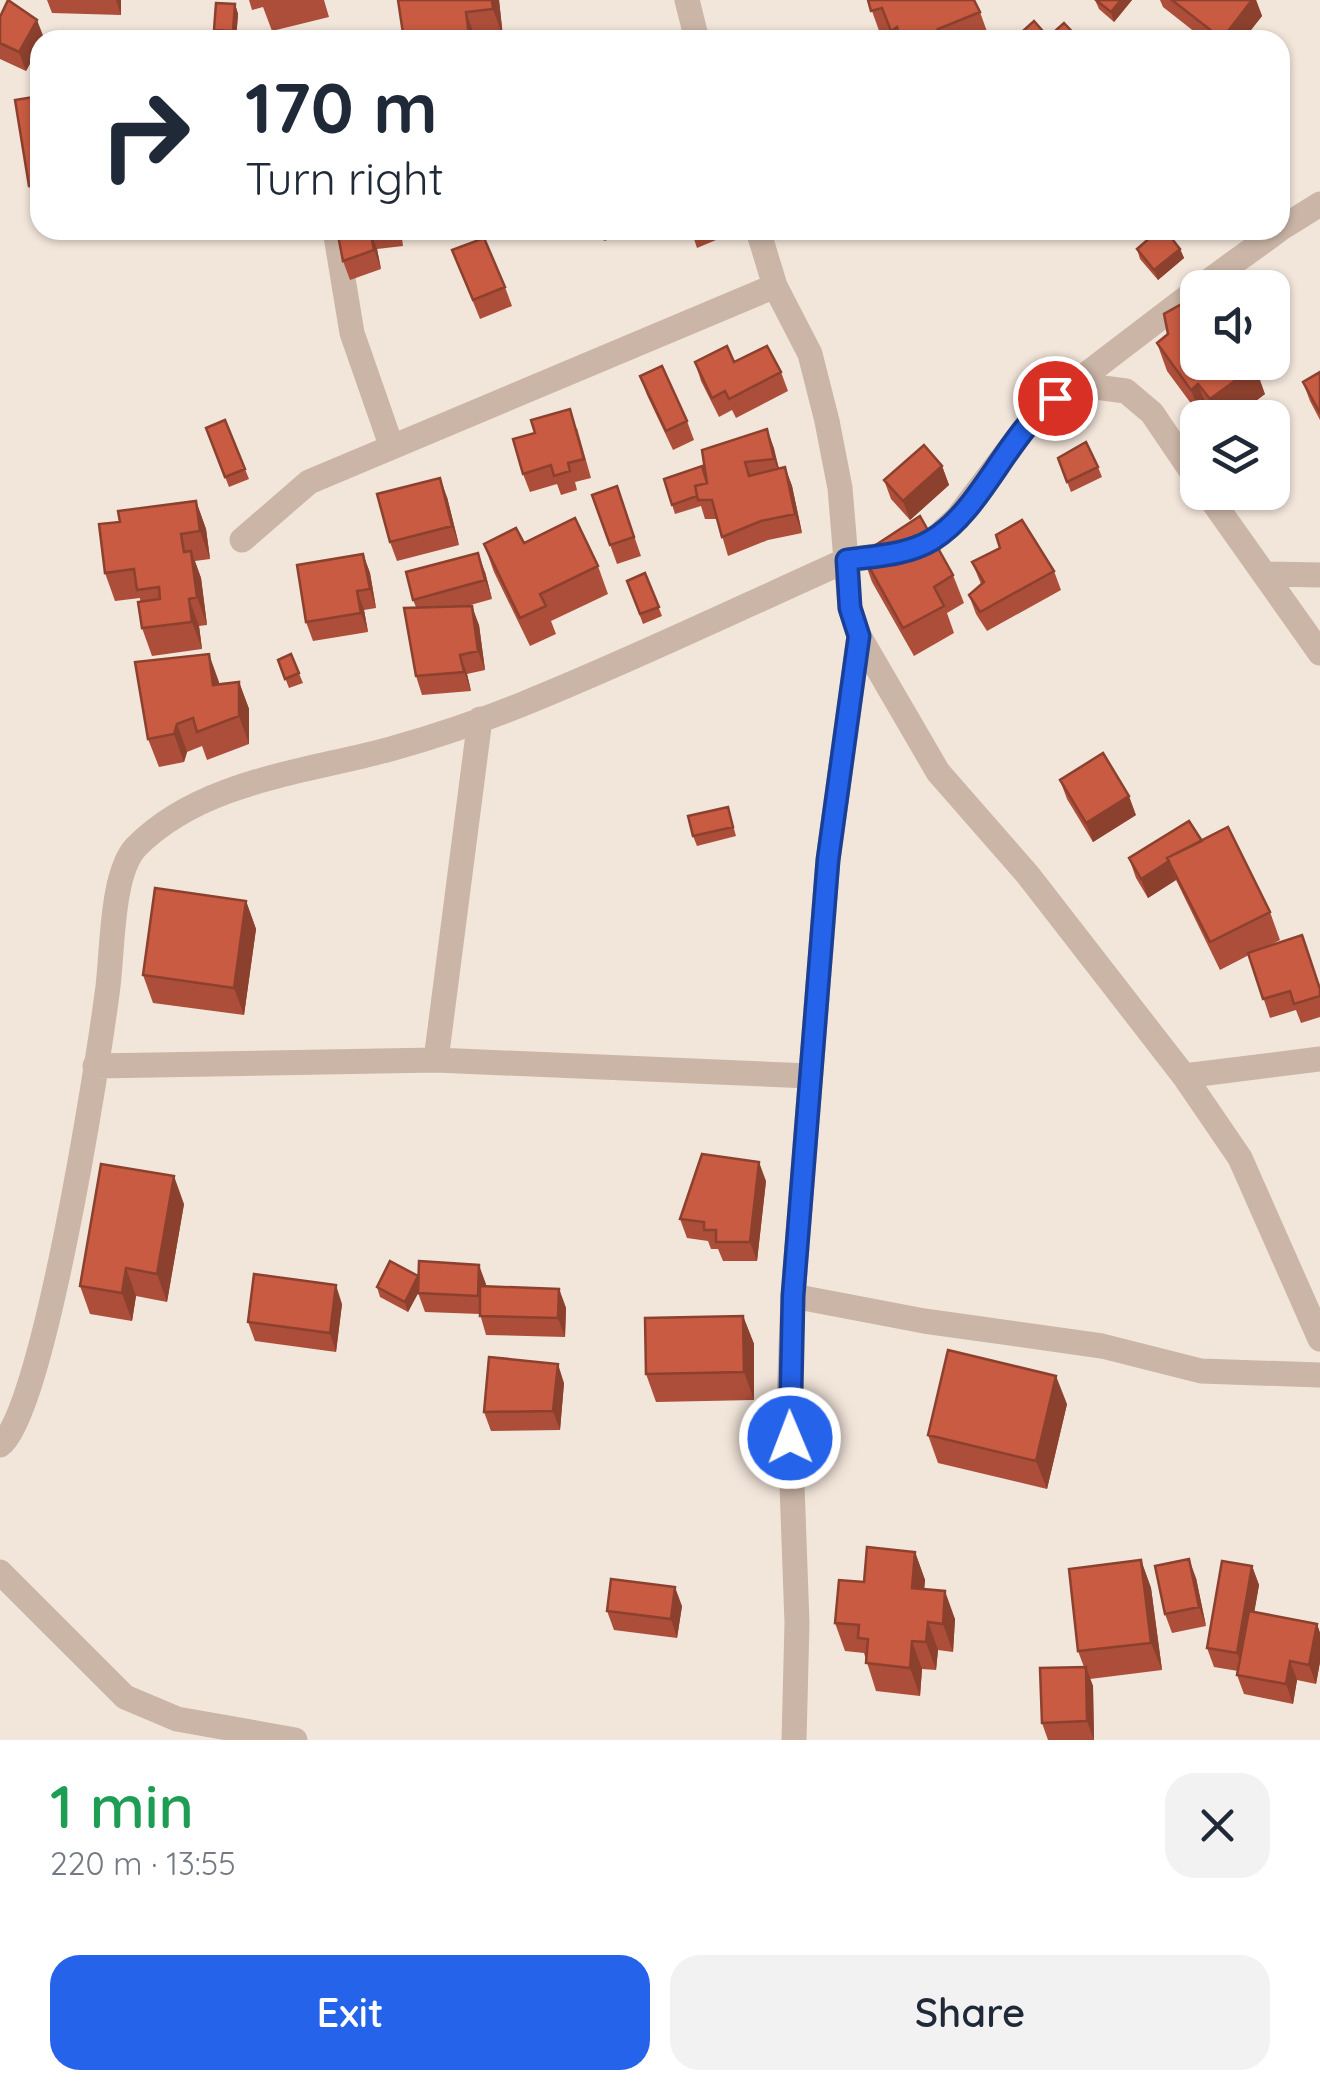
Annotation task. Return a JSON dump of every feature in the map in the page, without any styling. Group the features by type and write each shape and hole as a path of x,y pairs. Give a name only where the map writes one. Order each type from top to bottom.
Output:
{"street":[{"path":"693,2 696,30"},
{"path":"1290,223 1320,204"},
{"path":"337,240 352,333 391,445"},
{"path":"761,240 776,286 810,354 840,488 850,608 859,636 938,772 1028,875 1184,1076 1240,1158 1320,1340"},
{"path":"1223,270 1265,240"},
{"path":"242,540 309,482 776,286"},
{"path":"0,1446 13,1433 27,1404 52,1304 95,1066 118,896 134,850 206,798 396,747 521,705 847,560 898,553 932,540 957,518 1037,412 1180,302"},
{"path":"1072,384 1126,391 1152,413 1180,454"},
{"path":"1219,510 1320,652"},
{"path":"1264,574 1320,574"},
{"path":"794,1740 797,1623 789,1402 793,1296 828,860 859,636"},
{"path":"436,1060 480,719"},
{"path":"1184,1076 1320,1059"},
{"path":"95,1066 436,1060 810,1076"},
{"path":"793,1296 924,1321 1102,1346 1201,1372 1320,1376"},
{"path":"0,1572 125,1697 177,1719 295,1740"}],"building":[{"path":"8,0 37,20 19,52 0,43 0,17"},
{"path":"398,0 492,0 493,9 466,12 468,30 402,30"},
{"path":"868,0 974,0 980,12 939,30 891,30 882,8 871,11"},
{"path":"1096,0 1121,0 1111,12"},
{"path":"1172,0 1252,0 1229,30 1210,30"},
{"path":"216,3 235,4 233,30 214,30"},
{"path":"1034,21 1042,30 1024,30"},
{"path":"30,98 30,186 29,186 15,100"},
{"path":"339,240 372,240 374,250 343,261"},
{"path":"485,240 505,287 473,300 452,250"},
{"path":"1147,240 1173,240 1180,249 1154,270 1137,249"},
{"path":"1180,305 1180,375 1157,343 1168,334 1164,314"},
{"path":"727,346 734,362 767,346 781,372 729,399 725,391 712,398 695,362"},
{"path":"662,366 687,421 666,431 640,376"},
{"path":"1320,372 1320,413 1303,382"},
{"path":"1184,380 1236,380 1210,399 1198,384 1191,390"},
{"path":"570,409 584,459 568,463 570,471 554,476 551,465 523,474 513,439 535,433 531,420"},
{"path":"225,420 245,469 225,477 206,428"},
{"path":"767,429 774,459 745,462 749,476 785,467 795,514 761,521 722,537 712,500 698,500 695,486 707,483 702,450"},
{"path":"1086,442 1098,467 1067,482 1058,458"},
{"path":"924,445 942,466 903,501 884,480"},
{"path":"702,466 707,483 695,486 697,496 672,505 664,479"},
{"path":"440,478 452,526 390,542 377,494"},
{"path":"617,486 634,537 610,545 592,495"},
{"path":"196,501 200,531 181,534 184,552 191,551 197,597 189,599 192,622 142,628 138,602 160,599 159,587 137,590 134,569 105,573 99,524 120,522 118,511"},
{"path":"920,516 953,575 934,587 944,606 903,628 862,554"},
{"path":"575,518 598,566 540,594 546,606 520,618 484,544 516,528 524,543"},
{"path":"1022,520 1054,571 980,612 969,595 984,582 972,562 1000,548 996,535"},
{"path":"478,553 485,580 413,600 406,572"},
{"path":"363,554 370,589 357,591 361,613 306,622 297,565"},
{"path":"645,573 659,607 640,614 627,581"},
{"path":"472,606 478,651 460,655 464,672 416,676 404,608"},
{"path":"209,654 213,685 239,682 239,716 197,732 193,718 177,724 174,734 148,739 135,662"},
{"path":"291,654 299,673 285,679 278,660"},
{"path":"1103,753 1129,796 1086,823 1060,780"},
{"path":"728,807 733,827 693,836 688,816"},
{"path":"1189,821 1202,841 1167,858 1169,861 1141,879 1129,858"},
{"path":"1228,827 1270,912 1210,942 1167,858"},
{"path":"155,888 246,901 234,988 143,975"},
{"path":"1302,935 1320,996 1294,1004 1290,991 1263,999 1248,953"},
{"path":"702,1154 759,1162 750,1242 716,1242 716,1230 704,1230 704,1222 680,1219"},
{"path":"101,1164 174,1176 157,1274 126,1268 122,1293 80,1286"},
{"path":"390,1261 418,1276 405,1302 377,1287"},
{"path":"419,1261 479,1265 478,1296 418,1293"},
{"path":"254,1274 336,1285 330,1333 248,1322"},
{"path":"480,1286 559,1289 558,1318 480,1316"},
{"path":"743,1316 744,1372 646,1374 645,1318"},
{"path":"948,1350 1056,1376 1036,1461 928,1435"},
{"path":"489,1357 558,1364 553,1411 484,1412"},
{"path":"867,1547 915,1552 912,1588 945,1591 943,1624 928,1622 926,1642 912,1641 910,1668 866,1663 868,1639 858,1638 859,1625 835,1623 839,1580 864,1582"},
{"path":"1189,1559 1199,1607 1165,1614 1155,1566"},
{"path":"1141,1560 1151,1643 1078,1651 1069,1569"},
{"path":"1222,1561 1252,1566 1237,1653 1207,1648"},
{"path":"611,1579 675,1587 671,1619 607,1611"},
{"path":"1249,1611 1317,1624 1309,1665 1290,1661 1286,1684 1237,1675"},
{"path":"1086,1667 1087,1721 1042,1723 1040,1668"}],"route":[{"path":"790,1438 793,1296 828,860 859,636 850,608 847,560 898,553 932,540 957,518 1004,452 1037,412 1055,398"}]}
